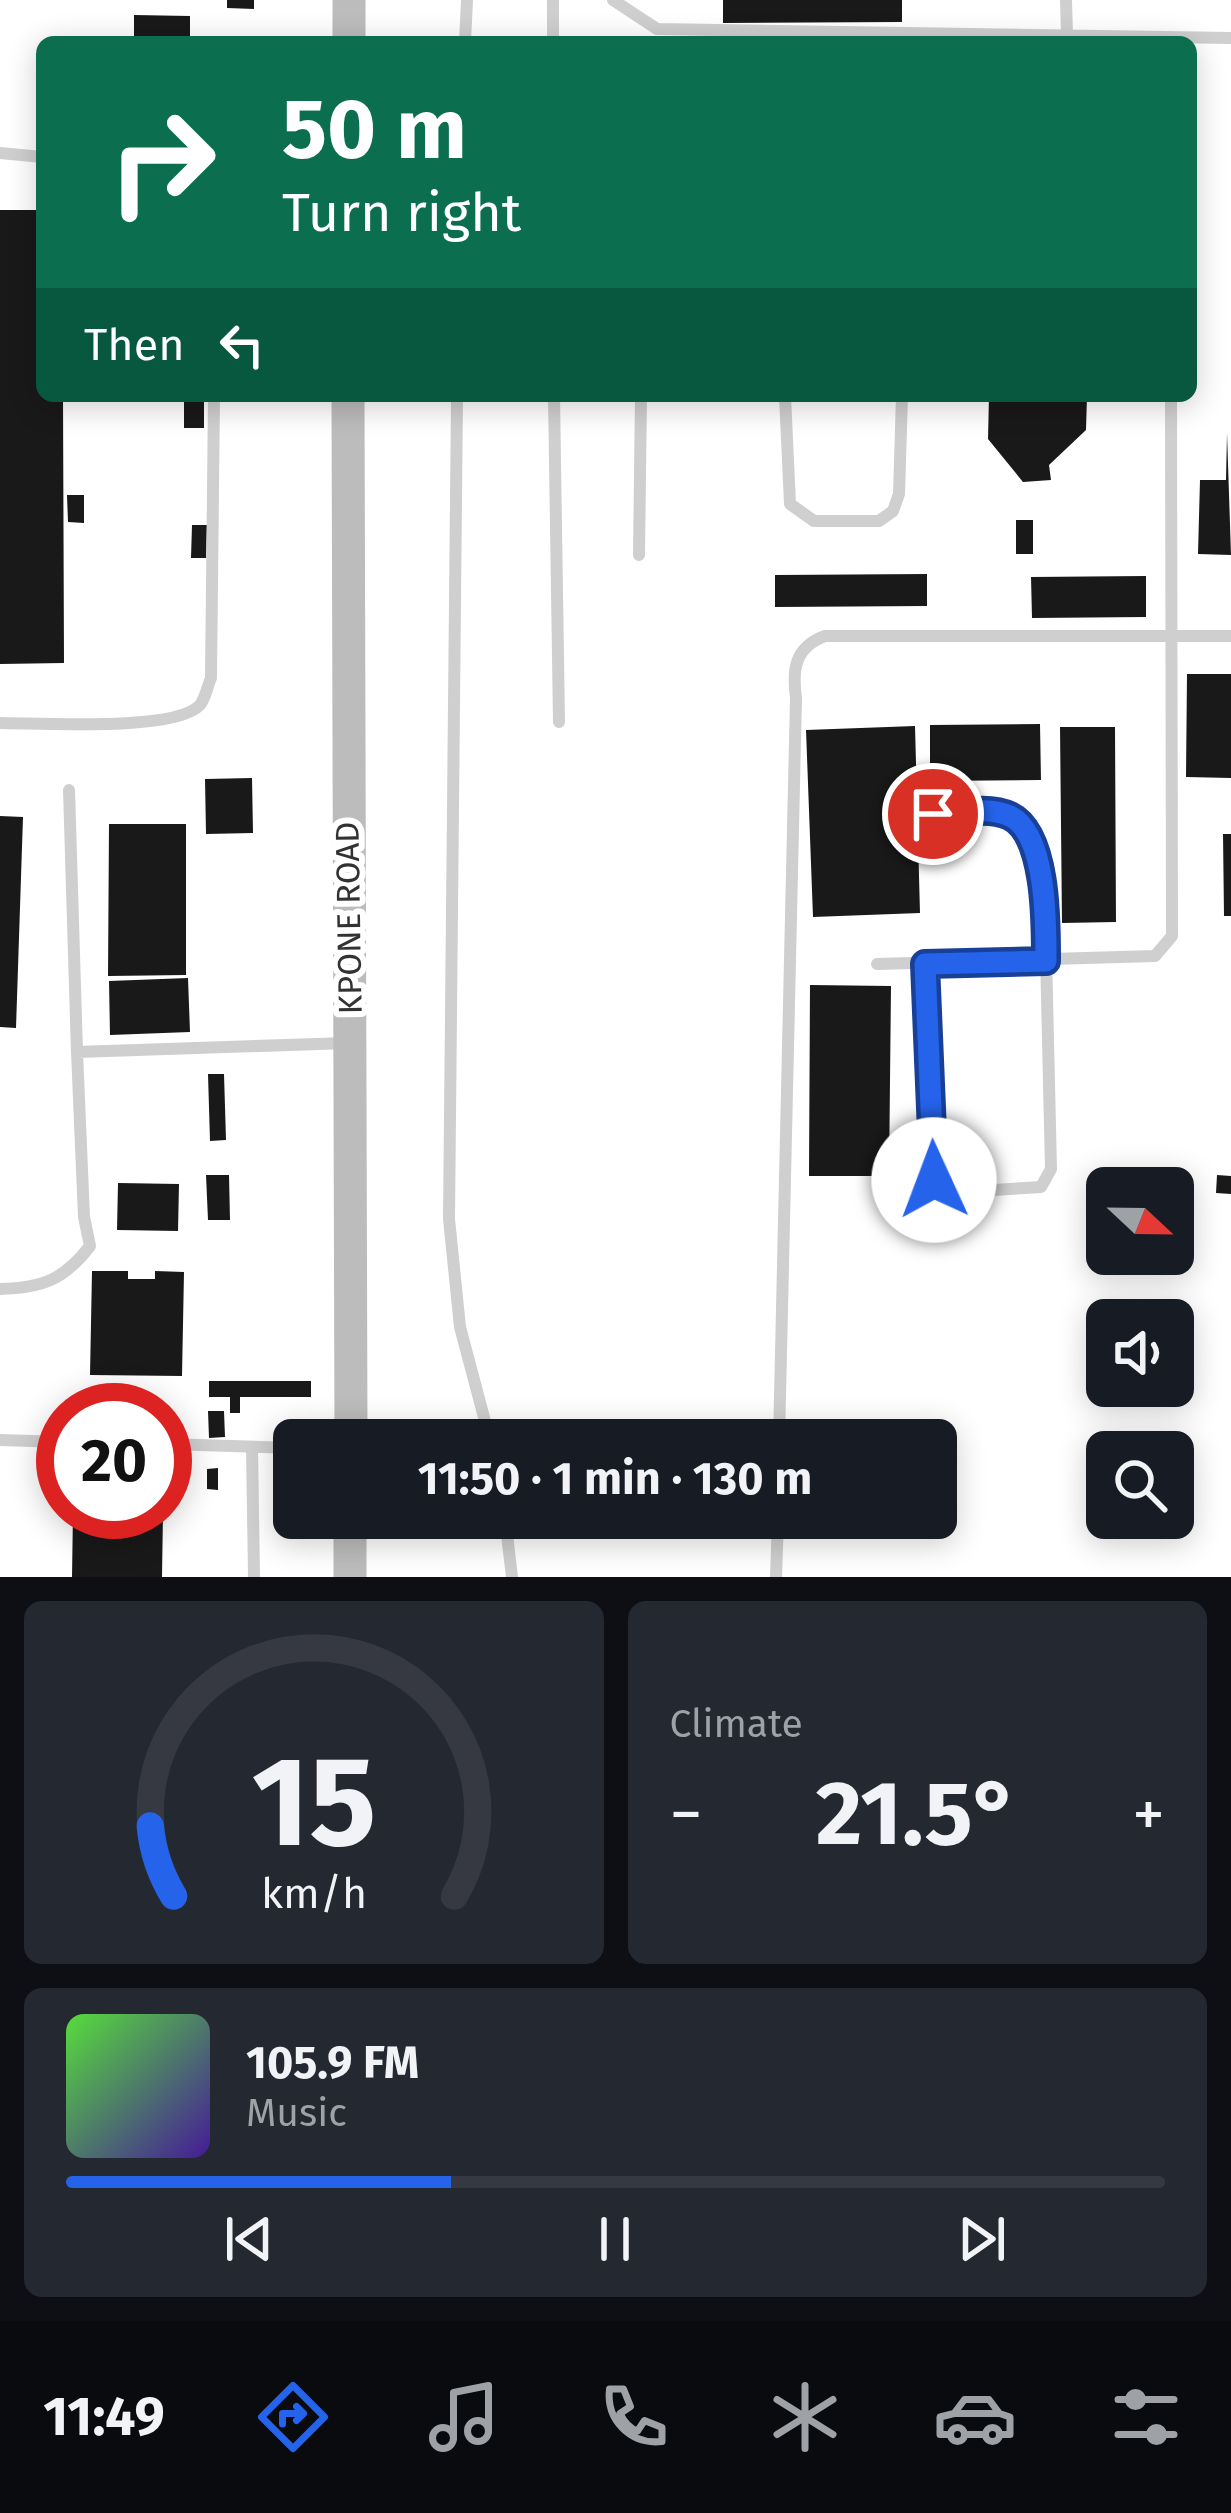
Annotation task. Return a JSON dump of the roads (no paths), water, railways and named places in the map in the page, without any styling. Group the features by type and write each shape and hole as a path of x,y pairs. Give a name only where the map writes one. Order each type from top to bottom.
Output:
{"main road":[{"path":"349,0 349,36"},
{"name":"KPONE ROAD","path":"348,402 351,1419"},
{"path":"350,1539 350,1577"}],"lane":[{"path":"464,36 466,0"},
{"path":"553,0 553,36"},
{"path":"614,0 657,29 1107,36"},
{"path":"1066,0 1066,34"},
{"path":"1197,39 1231,38"},
{"path":"0,154 36,157"},
{"path":"0,723 141,720 182,716 200,704 211,678 214,402"},
{"path":"457,402 449,1219 460,1327 484,1419"},
{"path":"554,402 559,722"},
{"path":"639,554 641,402"},
{"path":"785,402 790,504 814,521 879,521 893,511 899,494 902,402"},
{"path":"877,964 1155,956 1172,936 1171,402"},
{"path":"779,1419 796,722 792,670 808,643 825,636 1231,636"},
{"path":"0,1288 38,1288 71,1270 90,1246 83,1217 69,790"},
{"path":"925,964 934,1180 946,1193 1041,1187 1049,1179 1046,961 1034,843 1024,826 992,812 933,814"},
{"path":"77,1052 349,1043"},
{"path":"0,1440 36,1441"},
{"path":"192,1445 273,1448"},
{"path":"252,1447 254,1577"},
{"path":"507,1539 512,1577"},
{"path":"776,1577 777,1539"}]}
